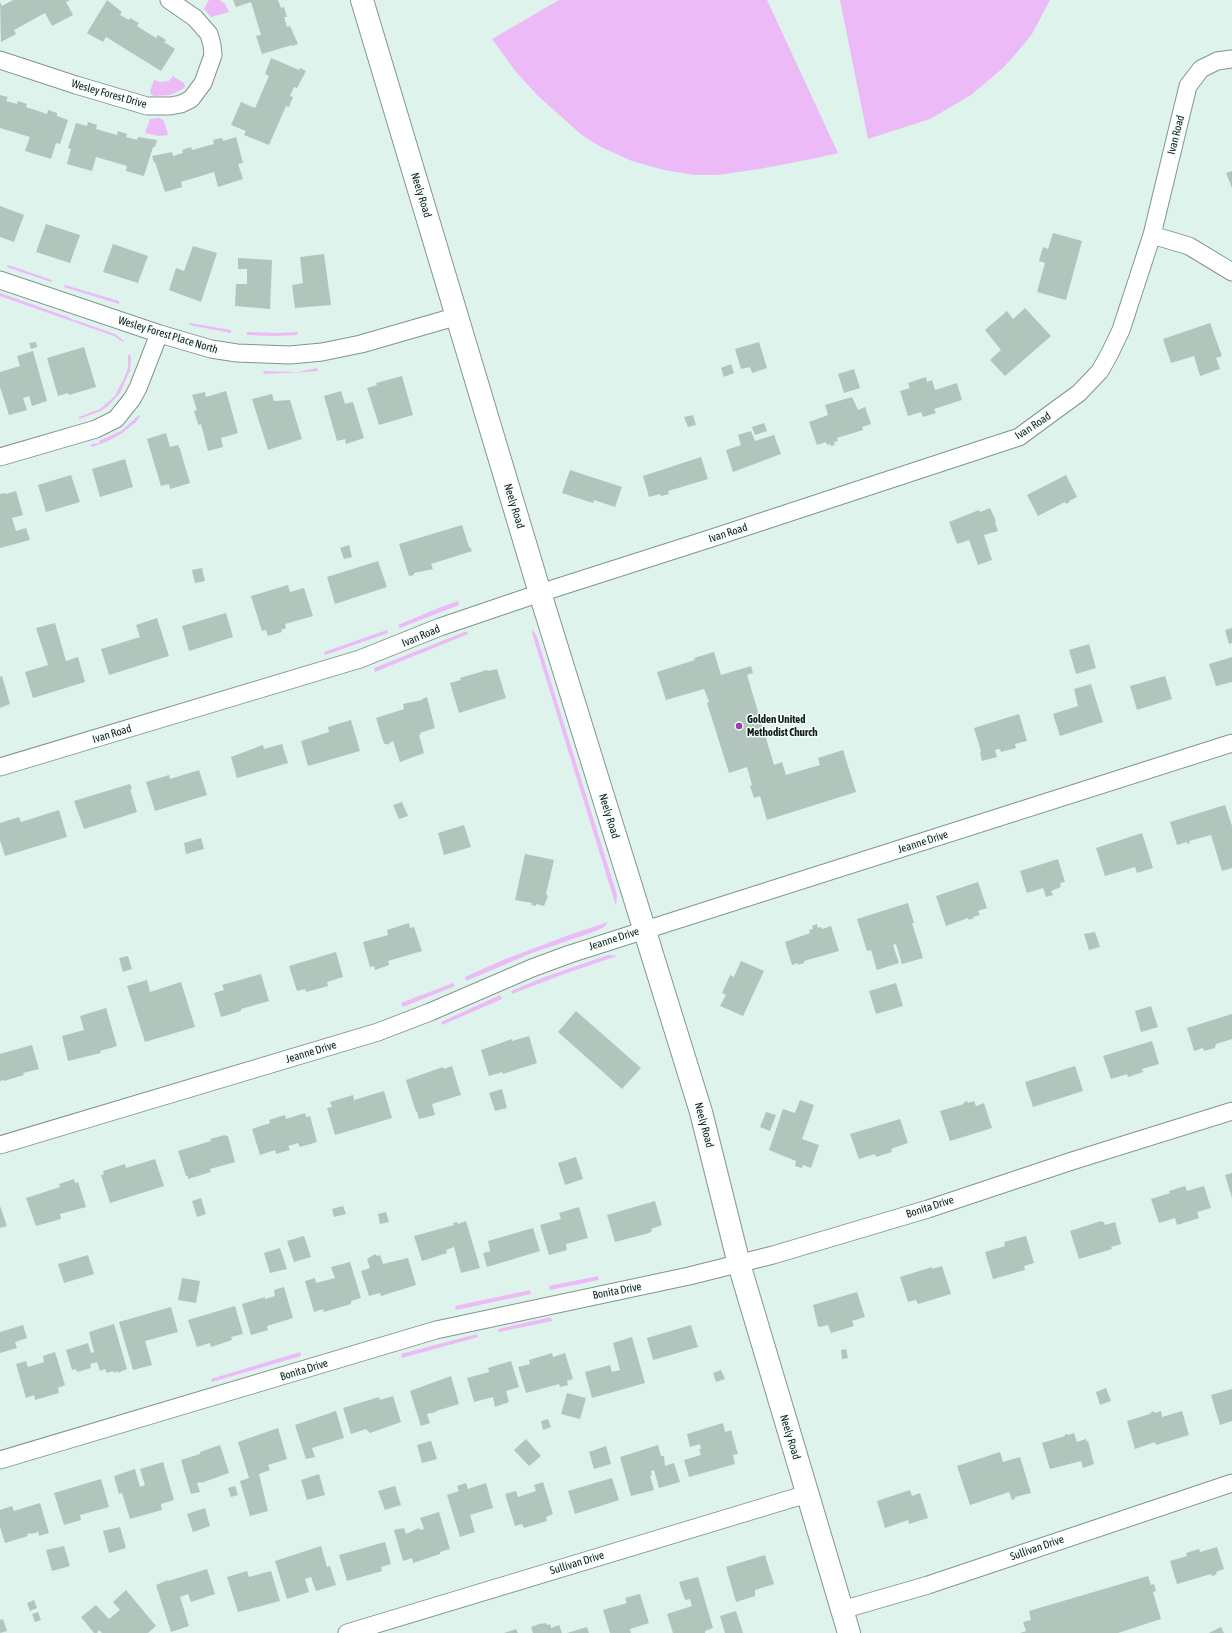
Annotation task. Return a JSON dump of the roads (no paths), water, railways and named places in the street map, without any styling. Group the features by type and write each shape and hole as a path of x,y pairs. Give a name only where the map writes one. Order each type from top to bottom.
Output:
{"street":[{"name":"Wesley Forest Drive","path":"0,60 147,106 170,106 181,104 191,99 203,84 213,55 212,44 209,34 195,18 169,0"},
{"name":"Neely Road","path":"362,0 540,592 701,1112 739,1264 849,1633"},
{"name":"Ivan Road","path":"0,767 360,659 440,627 540,592 712,538 1019,437 1066,404 1100,371 1121,330 1152,235 1188,86 1201,69 1217,61 1232,59"},
{"path":"1152,235 1189,246 1232,272"},
{"name":"Wesley Forest Place North","path":"0,280 159,334 211,350 237,353 290,354 322,352 356,345 458,316"},
{"path":"0,457 96,429 116,419 132,399 138,388 159,334"},
{"name":"Jeanne Drive","path":"0,1145 378,1032 430,1012 532,968 570,954 1232,743"},
{"name":"Bonita Drive","path":"0,1460 447,1327 739,1264 928,1209 1072,1161 1232,1111"},
{"name":"Sullivan Drive","path":"842,1610 928,1585 1232,1483"},
{"name":"Sullivan Drive","path":"347,1633 807,1494"}],"place":[{"name":"Golden United Methodist Church","path":"739,726"}]}
